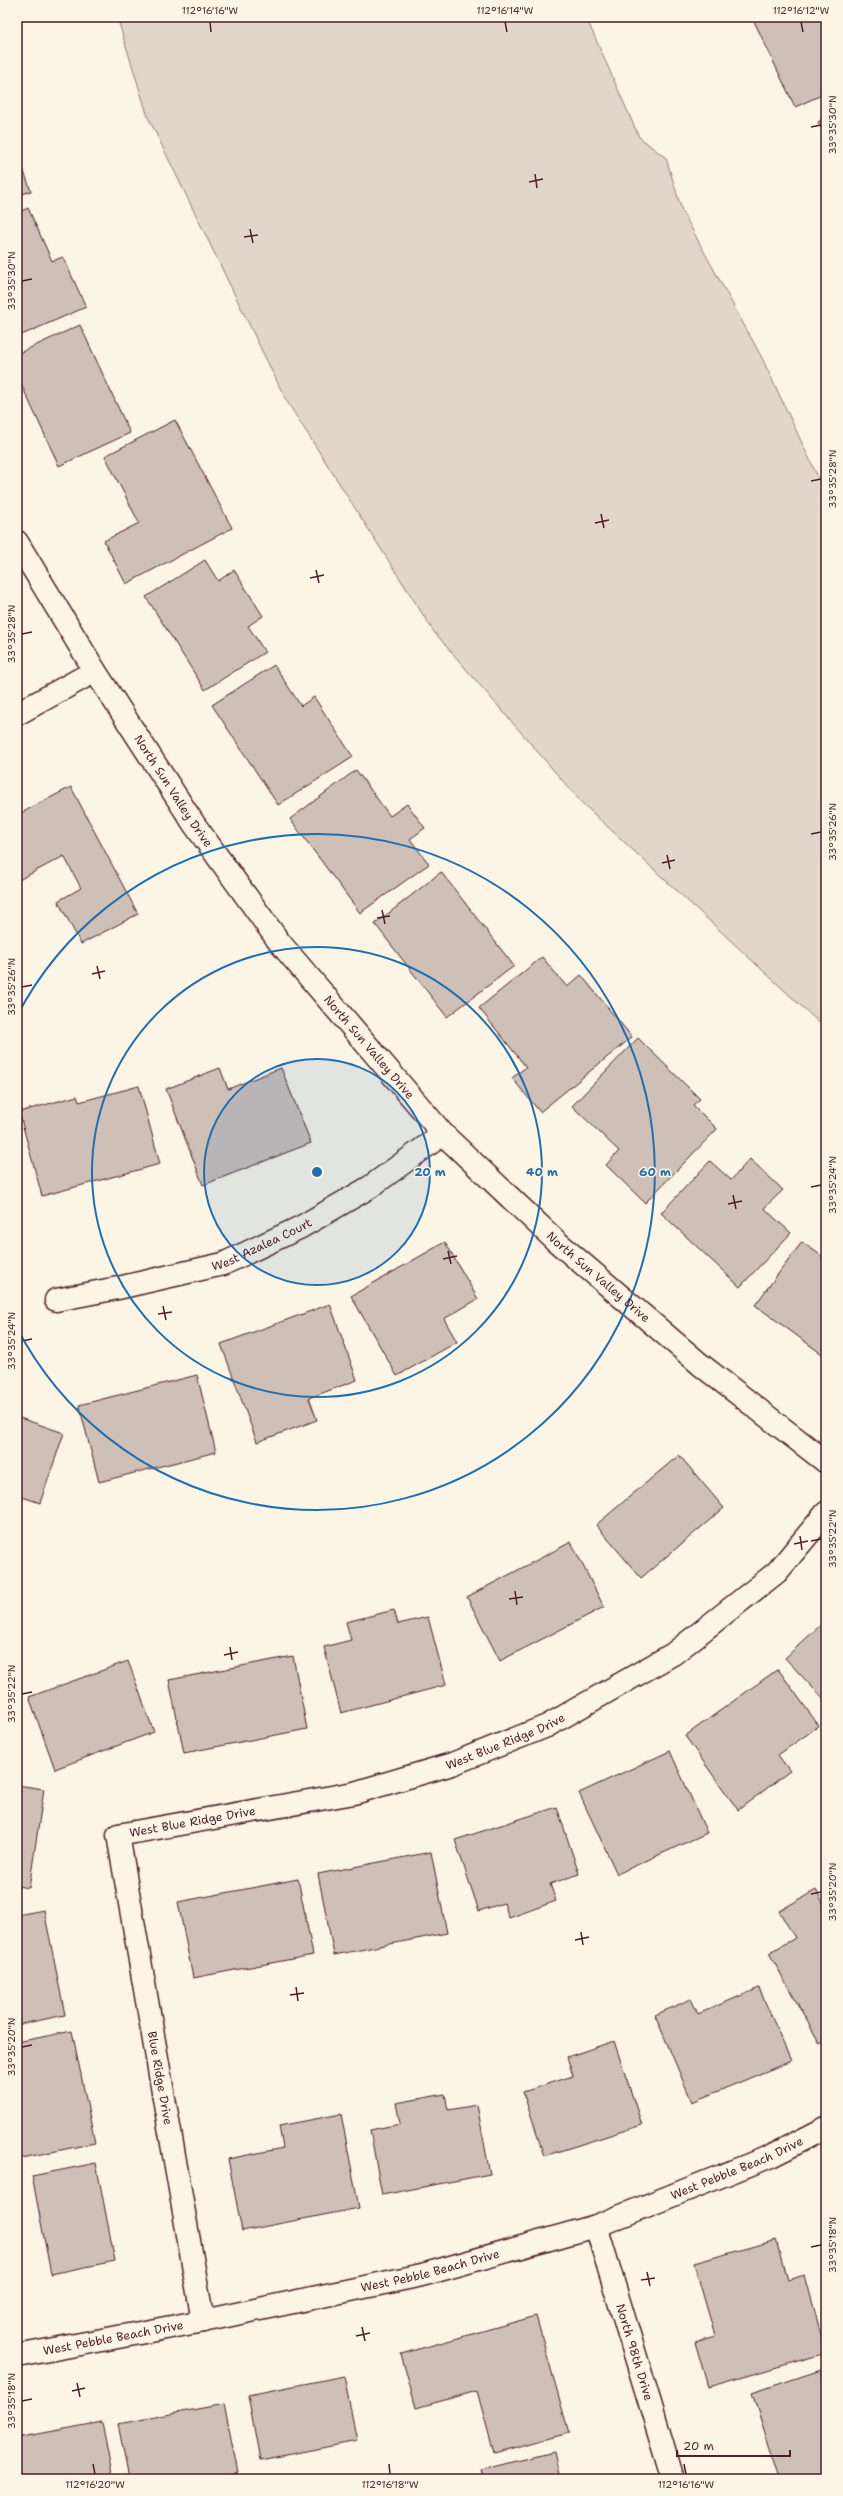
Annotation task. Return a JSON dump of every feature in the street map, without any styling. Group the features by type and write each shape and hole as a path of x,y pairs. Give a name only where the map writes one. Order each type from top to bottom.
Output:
{"street":[{"name":"North Sun Valley Drive","path":"17,542 95,672 194,824 280,943 443,1134 556,1241 695,1360 826,1462"},
{"path":"17,714 95,672"},
{"name":"West Azalea Court","path":"56,1300 118,1288 223,1264 301,1227 370,1187 443,1134"},
{"name":"West Blue Ridge Drive","path":"118,1835 354,1793 452,1764 547,1726 673,1654 777,1572 826,1512"},
{"name":"Blue Ridge Drive","path":"118,1835 203,2321"},
{"name":"West Pebble Beach Drive","path":"17,2356 203,2321 422,2275 596,2226 771,2156 826,2128"},
{"name":"North 98th Drive","path":"596,2226 673,2479"}],"shaded area":[{"path":"117,17 586,17 639,137 666,158 682,211 762,358 826,494 826,1029 581,802 434,632 286,400 148,117"}],"building":[{"path":"752,17 826,17 826,93 795,107"},
{"path":"826,117 826,137 818,122"},
{"path":"17,152 31,191 17,196"},
{"path":"28,208 52,261 63,257 86,307 17,337 17,213"},
{"path":"80,325 130,433 59,466 17,375 17,354"},
{"path":"175,420 232,528 126,584 104,541 139,523 105,456"},
{"path":"205,560 218,581 234,570 263,616 248,626 265,652 205,690 146,597"},
{"path":"274,665 301,706 314,697 353,757 278,805 212,705"},
{"path":"356,770 390,816 407,804 425,828 410,839 429,864 360,913 290,819"},
{"path":"71,787 138,914 81,944 58,901 81,888 64,856 17,881 17,815"},
{"path":"441,872 514,966 447,1017 375,924"},
{"path":"542,957 567,987 581,975 632,1037 540,1112 512,1078 526,1067 479,1008"},
{"path":"638,1038 700,1099 693,1105 717,1129 645,1203 606,1165 619,1151 572,1106"},
{"path":"220,1068 228,1089 281,1068 311,1143 203,1185 166,1089"},
{"path":"139,1086 160,1164 42,1196 19,1112 77,1096 79,1102"},
{"path":"750,1159 783,1190 764,1208 791,1233 740,1287 661,1213 710,1161 731,1180"},
{"path":"445,1242 478,1299 444,1319 457,1342 397,1376 351,1296"},
{"path":"802,1242 826,1259 826,1357 755,1305"},
{"path":"330,1304 357,1380 309,1398 317,1420 257,1442 221,1344"},
{"path":"197,1375 216,1452 99,1482 79,1405"},
{"path":"17,1417 64,1433 40,1503 17,1495"},
{"path":"679,1455 724,1508 641,1578 596,1525"},
{"path":"571,1542 604,1607 500,1661 467,1597"},
{"path":"394,1610 398,1624 428,1617 446,1685 341,1713 324,1647 351,1640 346,1622"},
{"path":"826,1620 826,1702 785,1658"},
{"path":"293,1656 307,1729 184,1753 169,1680"},
{"path":"128,1661 154,1732 55,1769 29,1697"},
{"path":"778,1669 819,1726 778,1755 790,1771 738,1810 685,1736"},
{"path":"670,1751 707,1833 617,1874 579,1793"},
{"path":"17,1785 44,1789 29,1888 17,1886"},
{"path":"557,1807 579,1874 550,1884 556,1901 509,1918 504,1903 479,1911 455,1840"},
{"path":"431,1852 447,1933 334,1955 318,1874"},
{"path":"298,1879 313,1955 193,1978 178,1902"},
{"path":"816,1890 826,1908 826,2041 820,2044 769,1953 795,1938 779,1911"},
{"path":"44,1910 65,2015 17,2025 17,1915"},
{"path":"759,1988 791,2061 692,2102 655,2015 691,1999 698,2014"},
{"path":"72,2031 95,2143 17,2159 17,2042"},
{"path":"614,2041 642,2125 544,2156 523,2092 573,2076 567,2057"},
{"path":"445,2094 448,2110 477,2105 490,2174 382,2195 370,2130 400,2124 396,2103"},
{"path":"341,2114 359,2208 242,2231 228,2159 283,2148 279,2126"},
{"path":"96,2163 115,2261 51,2274 32,2176"},
{"path":"776,2240 787,2280 805,2275 826,2353 708,2387 695,2342 715,2336 694,2263"},
{"path":"536,2316 569,2433 494,2453 477,2391 416,2408 401,2354"},
{"path":"821,2370 826,2384 826,2473 808,2479 780,2479 752,2393"},
{"path":"344,2376 357,2441 260,2460 248,2395"},
{"path":"224,2404 238,2473 212,2479 129,2479 118,2424"},
{"path":"102,2422 113,2479 17,2479 17,2438"},
{"path":"554,2452 560,2479 483,2479 480,2470"}]}
